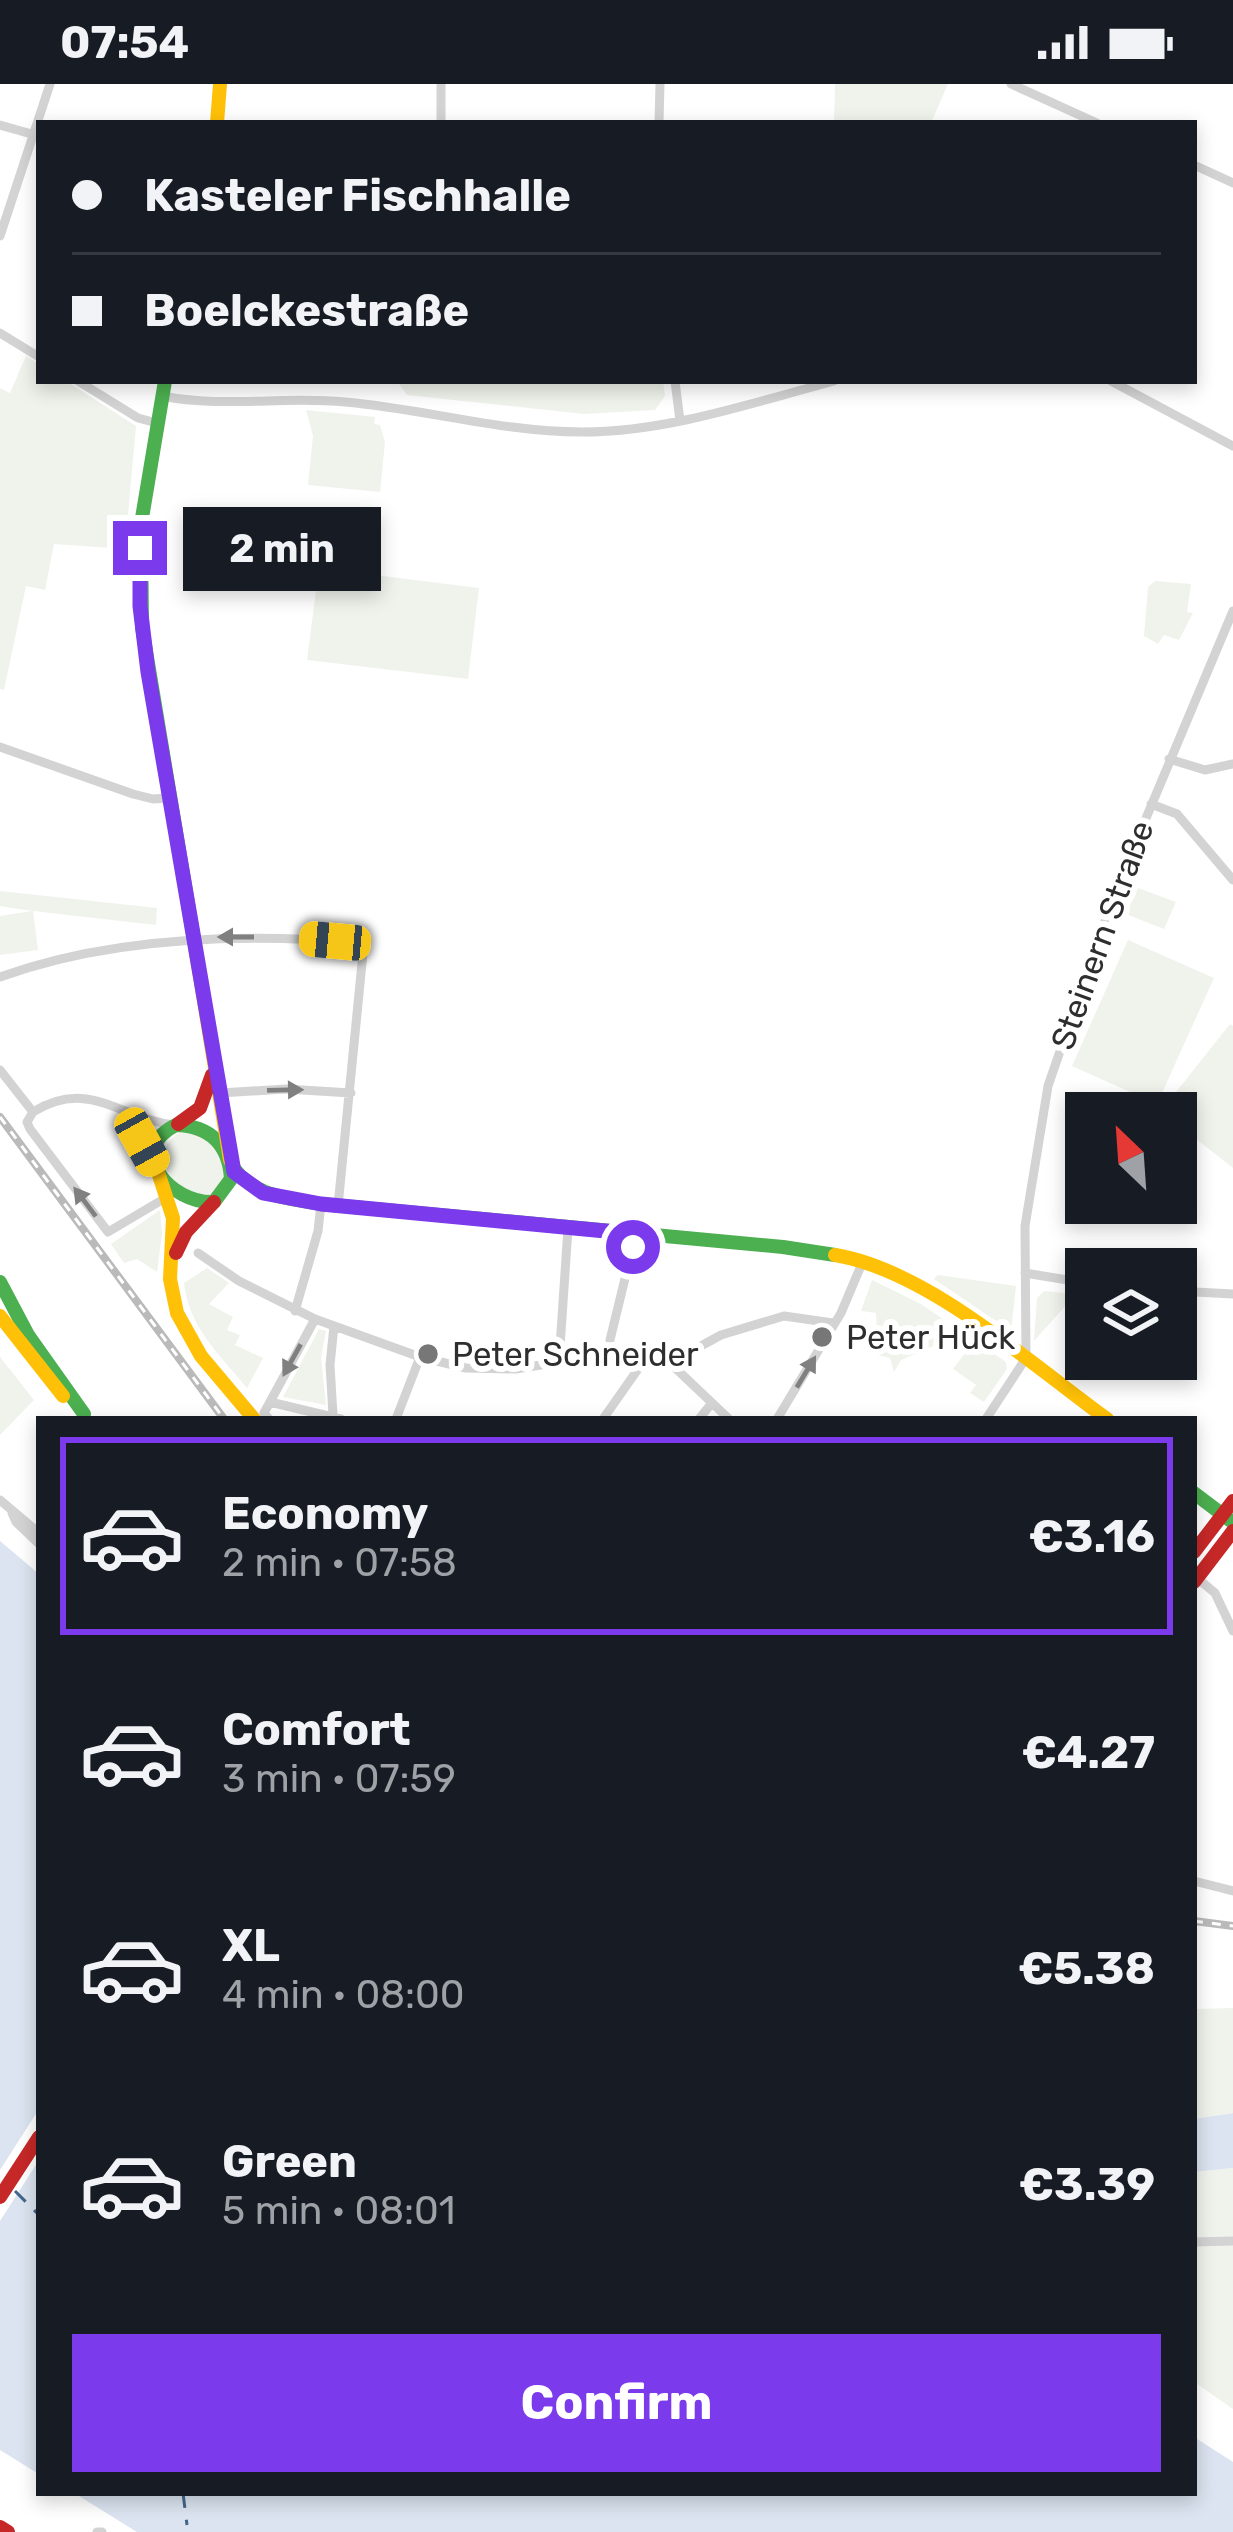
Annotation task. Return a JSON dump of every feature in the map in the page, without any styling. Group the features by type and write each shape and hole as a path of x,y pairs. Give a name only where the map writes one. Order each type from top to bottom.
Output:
{"main road":[{"path":"217,120 220,84"},
{"path":"164,388 142,515 139,585 148,672 231,1162 228,1186 186,1232 171,1261"},
{"path":"214,1060 204,1102 164,1131 155,1144 156,1167 173,1218 171,1294 182,1326 201,1356 261,1416"},
{"path":"177,1125 206,1130 220,1141 242,1181 263,1193 338,1206 568,1228 635,1241 829,1252 870,1263 916,1283 1103,1416"},
{"path":"156,1167 183,1199 196,1204 263,1193"},
{"path":"0,1282 17,1315 87,1416"},
{"path":"0,1316 54,1388 87,1416"},
{"path":"1197,1492 1231,1515"},
{"path":"1197,1549 1231,1515"},
{"path":"1197,1578 1231,1515"},
{"path":"0,2197 36,2142"},
{"path":"0,2527 8,2532"}],"street":[{"path":"41,120 50,84"},
{"path":"441,84 441,120"},
{"path":"659,120 660,84"},
{"path":"1011,84 1090,120"},
{"path":"0,124 36,136"},
{"path":"0,236 36,139"},
{"path":"1197,166 1233,183"},
{"path":"0,333 36,355"},
{"path":"82,384 138,418 157,422"},
{"path":"675,384 680,421"},
{"path":"164,388 207,401 345,402 579,432 680,421 822,384"},
{"path":"1117,384 1233,446"},
{"name":"Steinern Straße","path":"1026,1358 1029,1185 1048,1086 1108,909 1233,611"},
{"path":"0,747 133,794 170,798"},
{"path":"1169,759 1205,770 1233,764"},
{"path":"1151,804 1177,814 1233,880"},
{"path":"0,977 64,959 192,938 307,938 364,944 338,1206"},
{"path":"0,1070 33,1112"},
{"path":"220,1093 286,1089 351,1093"},
{"path":"166,1192 161,1201 109,1232 26,1122 33,1112 72,1096 90,1097 152,1121 177,1125"},
{"path":"115,1106 127,1117 156,1167"},
{"path":"296,1311 321,1204"},
{"path":"559,1362 568,1228"},
{"path":"197,1253 315,1319 420,1357 482,1370 607,1357 670,1363 721,1335 784,1316 833,1323"},
{"path":"610,1340 629,1262"},
{"path":"779,1416 870,1263"},
{"path":"1024,1273 1065,1280"},
{"path":"1197,1292 1233,1294"},
{"path":"0,1302 17,1315"},
{"path":"263,1416 315,1319"},
{"path":"334,1326 330,1365 337,1416"},
{"path":"397,1416 420,1357"},
{"path":"988,1416 1026,1358"},
{"path":"605,1416 643,1362"},
{"path":"670,1363 726,1416"},
{"path":"270,1402 333,1416"},
{"path":"702,1416 712,1404"},
{"path":"0,1500 36,1531"},
{"path":"10,1510 36,1541"},
{"path":"1197,1581 1215,1593 1233,1631"},
{"path":"1197,1882 1233,1891"},
{"path":"1197,2242 1233,2241"}],"shaded area":[{"path":"835,84 948,84 932,120 834,120"},
{"path":"26,356 36,362 36,384 71,384 136,426 125,549 54,544 45,590 26,586 4,690 0,689 0,388 10,393"},
{"path":"399,384 663,384 665,396 655,410 584,414 407,395"},
{"path":"306,410 375,417 385,442 380,492 308,485 313,436"},
{"path":"319,568 479,588 468,679 307,660"},
{"path":"1155,581 1191,584 1187,612 1193,613 1179,640 1164,635 1158,644 1144,636 1148,587"},
{"path":"1138,888 1176,902 1164,929 1126,914"},
{"path":"0,891 157,908 156,925 33,911 38,950 0,955 0,916 32,911 0,906"},
{"path":"1128,940 1214,978 1162,1092 1130,1092 1072,1066"},
{"path":"1233,1026 1233,1168 1197,1140 1197,1092 1176,1092"},
{"path":"180,1132 194,1132 219,1146 226,1180 208,1198 185,1189 168,1172 164,1152"},
{"path":"160,1210 157,1272 137,1259 124,1263 111,1244"},
{"path":"207,1268 229,1283 209,1304 233,1317 227,1330 240,1335 235,1345 263,1358 247,1388 207,1340 187,1299 184,1283"},
{"path":"938,1275 1016,1286 1011,1331 934,1279"},
{"path":"872,1280 921,1304 1006,1362 1007,1369 984,1402 970,1393 976,1385 953,1369 966,1352 949,1339 901,1360 894,1372 890,1358 878,1355 876,1313 861,1311"},
{"path":"1044,1291 1065,1293 1065,1306 1034,1341 1037,1298"},
{"path":"319,1329 326,1331 321,1357 326,1405 283,1397"},
{"path":"0,1357 34,1400 0,1435"},
{"path":"0,1541 36,1571 36,2127 31,2124 26,2130 36,2138 36,2472 0,2450"},
{"path":"1233,2008 1233,2113 1197,2119 1197,2009"},
{"path":"1233,2113 1233,2168 1197,2172 1197,2119"},
{"path":"1233,2168 1233,2241 1197,2242 1197,2172"},
{"path":"1197,2244 1233,2244 1233,2409 1197,2384"},
{"path":"1197,2439 1233,2462 1233,2532 137,2532 79,2496 1197,2496"}],"pier":[{"path":"36,2114 36,2165 0,2221 0,2170"}],"ferry route":[{"path":"15,2191 36,2212"},
{"path":"183,2496 187,2525"}],"tunnel":[{"path":"607,1353 610,1340"}],"railway":[{"path":"0,1117 222,1416"},
{"path":"1197,1921 1233,1926"}],"traffic: fast":[{"path":"164,384 141,524 142,627 194,940"},
{"path":"176,1125 199,1129 222,1147 231,1179 214,1202 182,1194 159,1174 154,1148 176,1125"},
{"path":"231,1164 259,1189 321,1204 835,1255"},
{"path":"0,1282 28,1335 84,1414"},
{"path":"1197,1495 1231,1521"}],"traffic: slow":[{"path":"217,120 220,84"},
{"path":"194,940 230,1160"},
{"path":"157,1169 173,1218 170,1279 177,1313 201,1356 251,1416"},
{"path":"835,1255 870,1264 941,1299 1103,1416"},
{"path":"0,1316 63,1396"}],"traffic: jam":[{"path":"178,1124 200,1108 212,1075"},
{"path":"176,1253 186,1232 214,1202"},
{"path":"1197,1548 1233,1501"},
{"path":"1197,1578 1233,1531"},
{"path":"0,2197 36,2142"},
{"path":"0,2527 8,2532"}],"place":[{"name":"Peter Hück","path":"822,1337"},
{"name":"Peter Schneider","path":"428,1354"}],"route":[{"path":"140,548 140,606 148,672 234,1172 263,1193 321,1204 637,1234 633,1247"}]}
